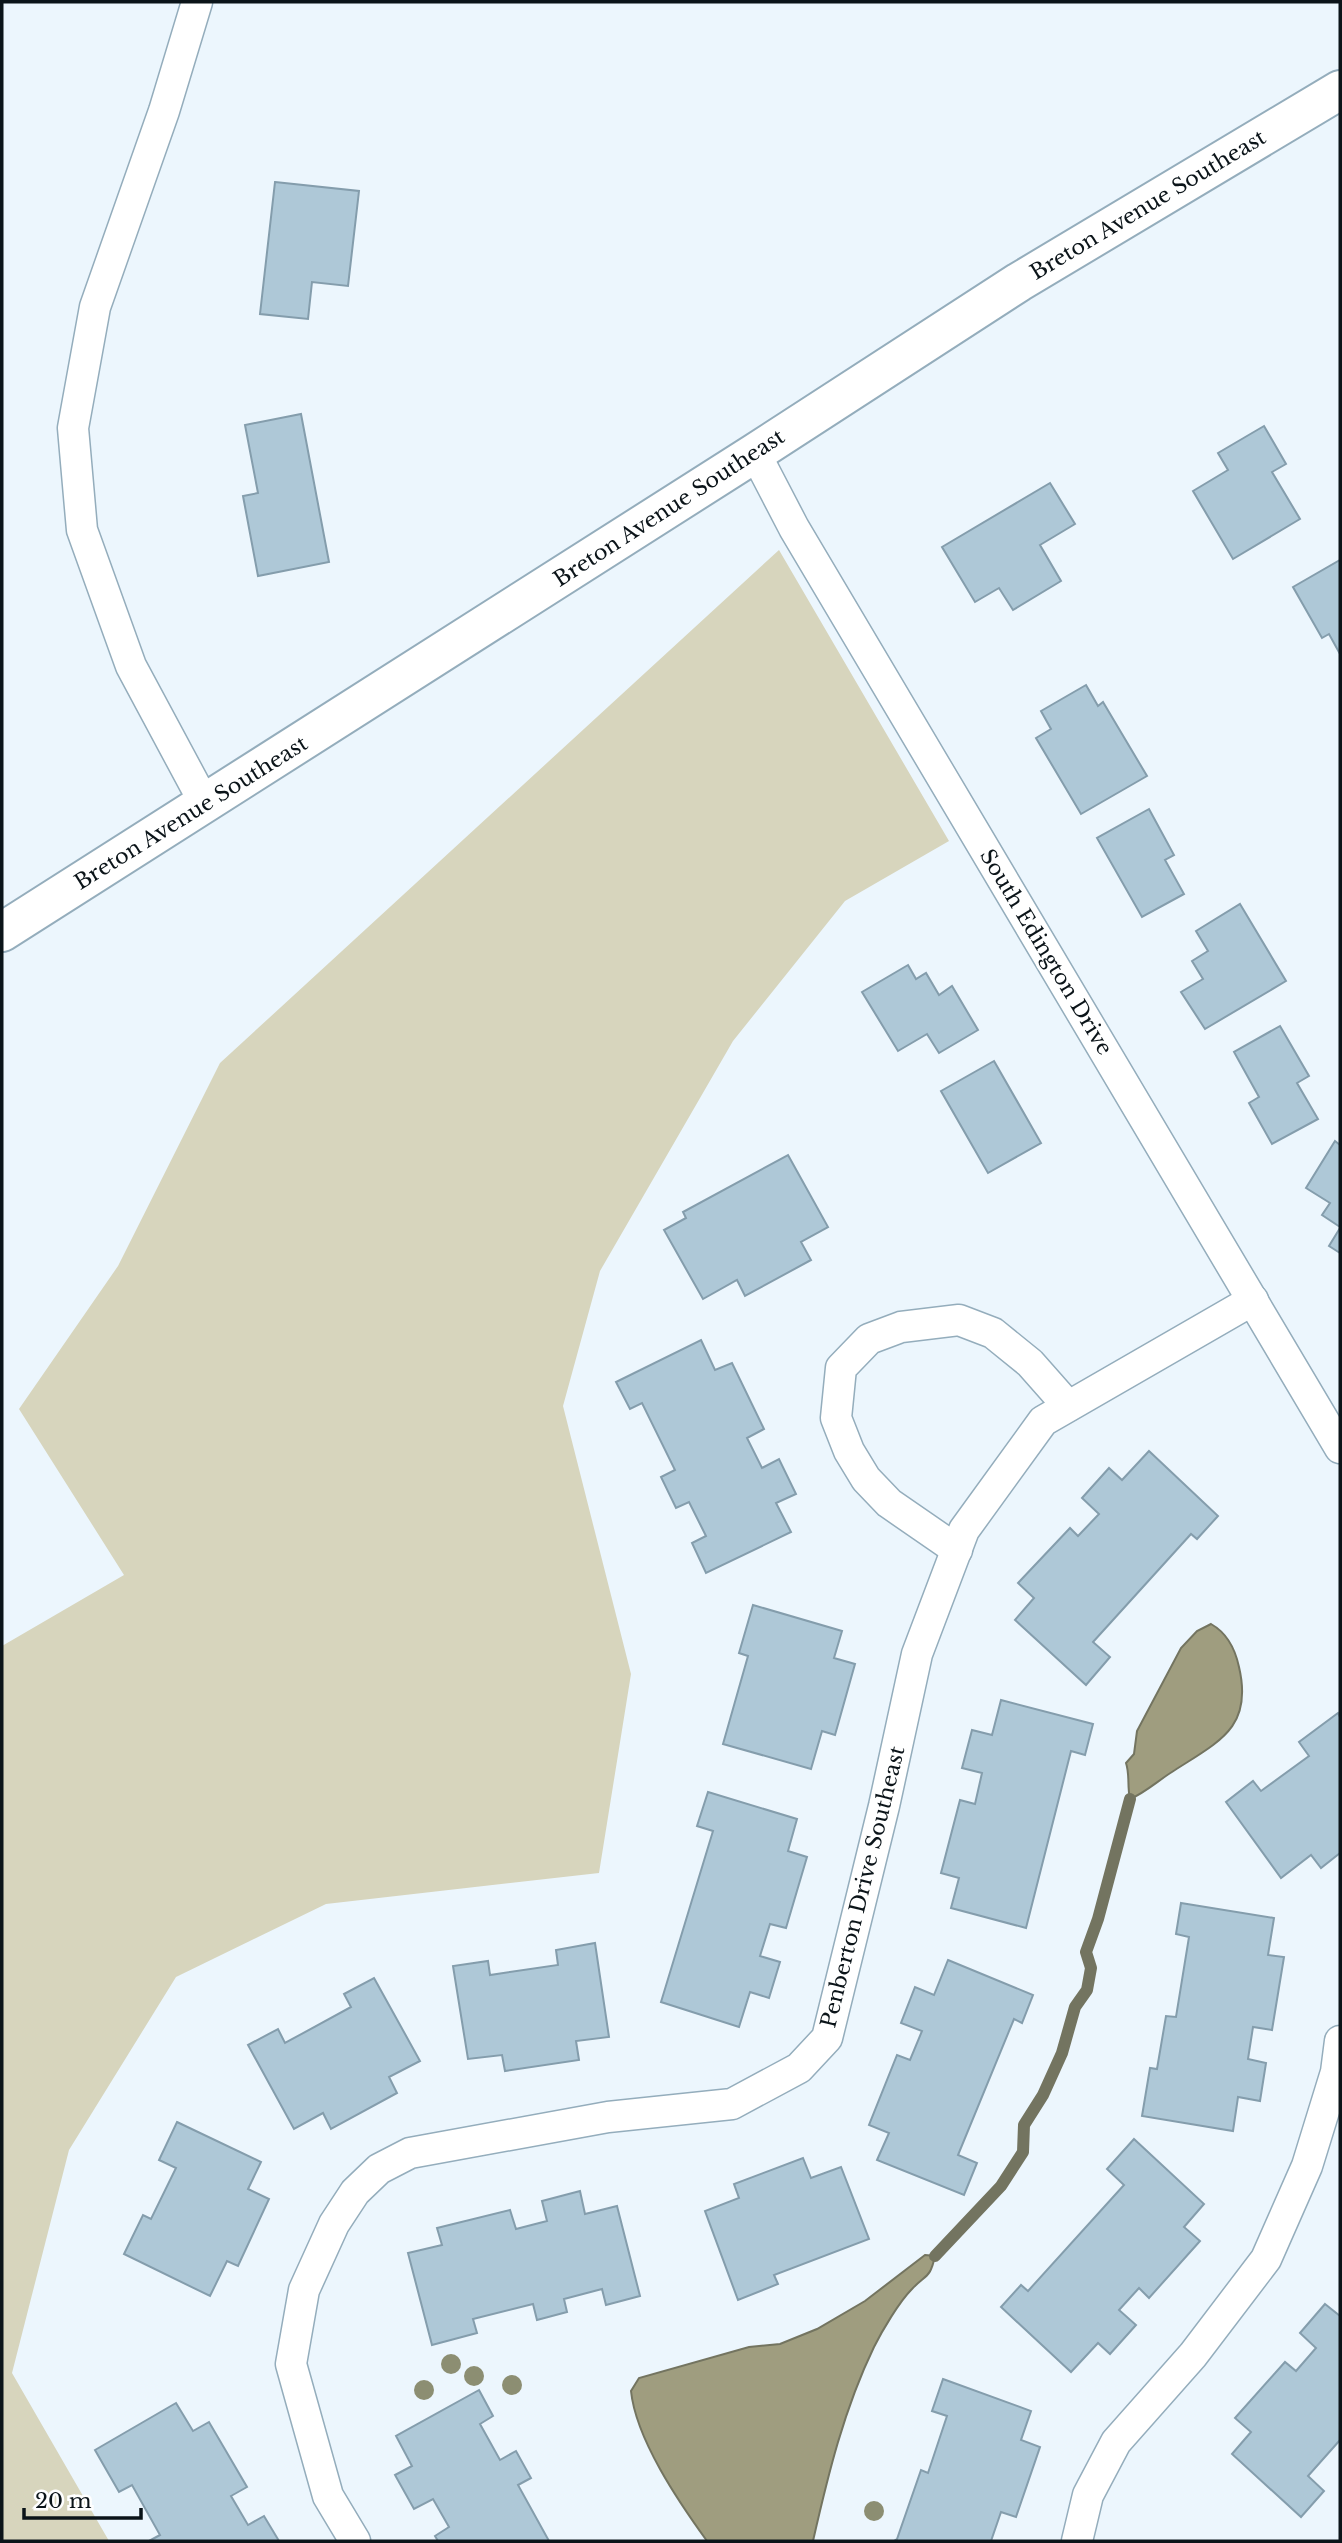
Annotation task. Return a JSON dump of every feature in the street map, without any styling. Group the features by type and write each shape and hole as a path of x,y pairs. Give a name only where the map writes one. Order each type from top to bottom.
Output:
{"main road":[{"name":"Breton Avenue Southeast","path":"2,932 1019,282 1340,90"}],"street":[{"path":"197,2 164,111 95,307 73,428 82,530 131,666 205,804"},
{"name":"South Edington Drive","path":"755,453 794,528 1253,1300 1333,1416 1340,1448"},
{"name":"Penberton Drive Southeast","path":"355,2541 328,2496 291,2364 304,2290 334,2224 355,2192 379,2169 410,2153 608,2117 732,2104 799,2068 827,2038 884,1806 917,1654 964,1530 1042,1421 1253,1300"},
{"path":"957,1550 889,1503 866,1479 849,1451 836,1418 841,1368 869,1339 901,1326 959,1320 993,1333 1030,1363 1069,1406"},
{"path":"1077,2541 1088,2495 1116,2442 1193,2355 1266,2259 1307,2166 1336,2072 1340,2040"}],"shaded area":[{"path":"779,550 949,841 845,901 733,1041 600,1271 563,1406 631,1674 599,1873 326,1904 176,1977 69,2150 12,2373 109,2541 2,2541 2,1646 124,1575 19,1409 118,1266 220,1063"},
{"path":"1211,1624 1226,1637 1237,1660 1242,1687 1237,1718 1229,1730 1206,1750 1130,1799 1126,1763 1134,1754 1137,1731 1181,1648 1197,1631"},
{"path":"925,2255 935,2256 931,2269 891,2317 863,2370 845,2418 813,2541 707,2541 660,2469 641,2429 631,2391 639,2378 749,2347 780,2344 817,2329 865,2301"}],"building":[{"path":"275,182 359,191 348,286 312,282 308,319 260,314"},
{"path":"301,414 329,562 258,576 243,496 258,493 245,425"},
{"path":"1264,426 1286,464 1272,472 1300,519 1233,559 1193,491 1228,470 1218,453"},
{"path":"1050,483 1075,524 1040,545 1061,581 1013,610 999,588 975,602 942,547"},
{"path":"1340,560 1340,654 1329,634 1322,638 1293,587"},
{"path":"1086,685 1098,706 1103,702 1147,776 1081,814 1036,738 1051,729 1041,711"},
{"path":"1149,809 1174,855 1165,860 1184,894 1142,917 1097,838"},
{"path":"1240,904 1286,981 1205,1029 1181,992 1203,979 1192,961 1208,951 1196,931"},
{"path":"908,965 916,979 926,973 939,995 952,986 978,1030 939,1053 927,1034 898,1051 862,992"},
{"path":"1280,1026 1309,1076 1297,1083 1318,1119 1272,1144 1249,1103 1259,1097 1234,1052"},
{"path":"994,1061 1041,1143 988,1173 941,1091"},
{"path":"1335,1141 1340,1145 1340,1227 1322,1215 1330,1203 1306,1188"},
{"path":"788,1155 828,1227 801,1242 811,1260 745,1296 737,1280 703,1299 664,1230 686,1218 683,1212"},
{"path":"1340,1228 1340,1253 1329,1246"},
{"path":"701,1340 715,1370 732,1363 764,1429 747,1438 762,1468 779,1459 796,1494 776,1503 791,1532 706,1573 692,1543 706,1536 689,1502 676,1508 661,1477 675,1470 642,1403 630,1409 616,1382"},
{"path":"1149,1451 1218,1516 1197,1539 1191,1534 1093,1642 1110,1657 1086,1685 1015,1620 1034,1598 1018,1583 1070,1528 1078,1536 1099,1514 1082,1498 1109,1468 1122,1480"},
{"path":"753,1605 842,1631 834,1658 855,1664 835,1735 822,1731 811,1769 723,1744 748,1656 739,1653"},
{"path":"1001,1700 1093,1724 1085,1755 1071,1751 1026,1928 951,1908 959,1878 941,1873 960,1800 975,1804 982,1773 962,1768 972,1730 992,1735"},
{"path":"1338,1713 1340,1853 1321,1868 1311,1855 1281,1878 1226,1802 1253,1781 1261,1791 1309,1756 1299,1742"},
{"path":"708,1792 797,1819 788,1851 807,1857 786,1928 770,1924 760,1956 780,1962 769,1998 750,1992 739,2027 661,2002 713,1831 697,1826"},
{"path":"1181,1903 1274,1918 1268,1955 1284,1957 1272,2030 1253,2027 1248,2059 1266,2063 1260,2101 1238,2097 1233,2131 1142,2116 1150,2068 1157,2069 1166,2016 1176,2017 1189,1937 1176,1934"},
{"path":"595,1943 609,2037 576,2041 579,2060 505,2071 502,2055 468,2059 453,1966 488,1961 490,1975 558,1965 556,1950"},
{"path":"948,1960 1033,1995 1022,2023 1014,2019 958,2155 977,2163 964,2195 877,2160 889,2133 869,2125 897,2055 910,2060 922,2031 901,2023 915,1987 934,1995"},
{"path":"374,1978 420,2061 389,2077 397,2093 331,2129 323,2113 294,2129 248,2045 278,2029 285,2043 351,2007 344,1994"},
{"path":"177,2122 261,2162 248,2189 269,2199 238,2266 227,2261 210,2296 124,2254 143,2215 151,2219 176,2168 159,2160"},
{"path":"1134,2139 1204,2204 1184,2227 1200,2241 1149,2298 1139,2288 1119,2310 1136,2325 1110,2354 1098,2343 1071,2372 1001,2307 1021,2285 1028,2291 1124,2185 1107,2169"},
{"path":"803,2158 811,2178 841,2167 869,2239 774,2275 778,2284 738,2300 705,2211 739,2198 734,2184"},
{"path":"580,2191 585,2214 617,2206 640,2296 606,2305 602,2289 564,2299 567,2312 537,2320 533,2304 473,2319 477,2333 432,2345 408,2253 442,2245 437,2228 510,2210 516,2229 547,2221 542,2201"},
{"path":"1325,2304 1340,2316 1340,2440 1308,2476 1324,2491 1301,2517 1232,2454 1251,2432 1235,2418 1285,2362 1296,2371 1316,2348 1300,2333"},
{"path":"943,2379 1031,2411 1021,2440 1040,2447 1016,2517 1001,2512 991,2541 894,2541 921,2470 928,2473 947,2416 932,2411"},
{"path":"479,2390 493,2416 480,2424 500,2460 516,2451 531,2478 518,2485 549,2541 438,2541 435,2536 449,2527 433,2499 414,2509 395,2475 412,2466 396,2436"},
{"path":"176,2403 193,2431 209,2422 247,2487 231,2496 248,2525 264,2516 279,2541 149,2541 160,2535 132,2485 119,2492 95,2450"}],"waterway":[{"path":"935,2256 1001,2186 1023,2152 1024,2125 1043,2095 1062,2053 1075,2007 1087,1990 1091,1968 1086,1952 1098,1919 1130,1799"}]}
